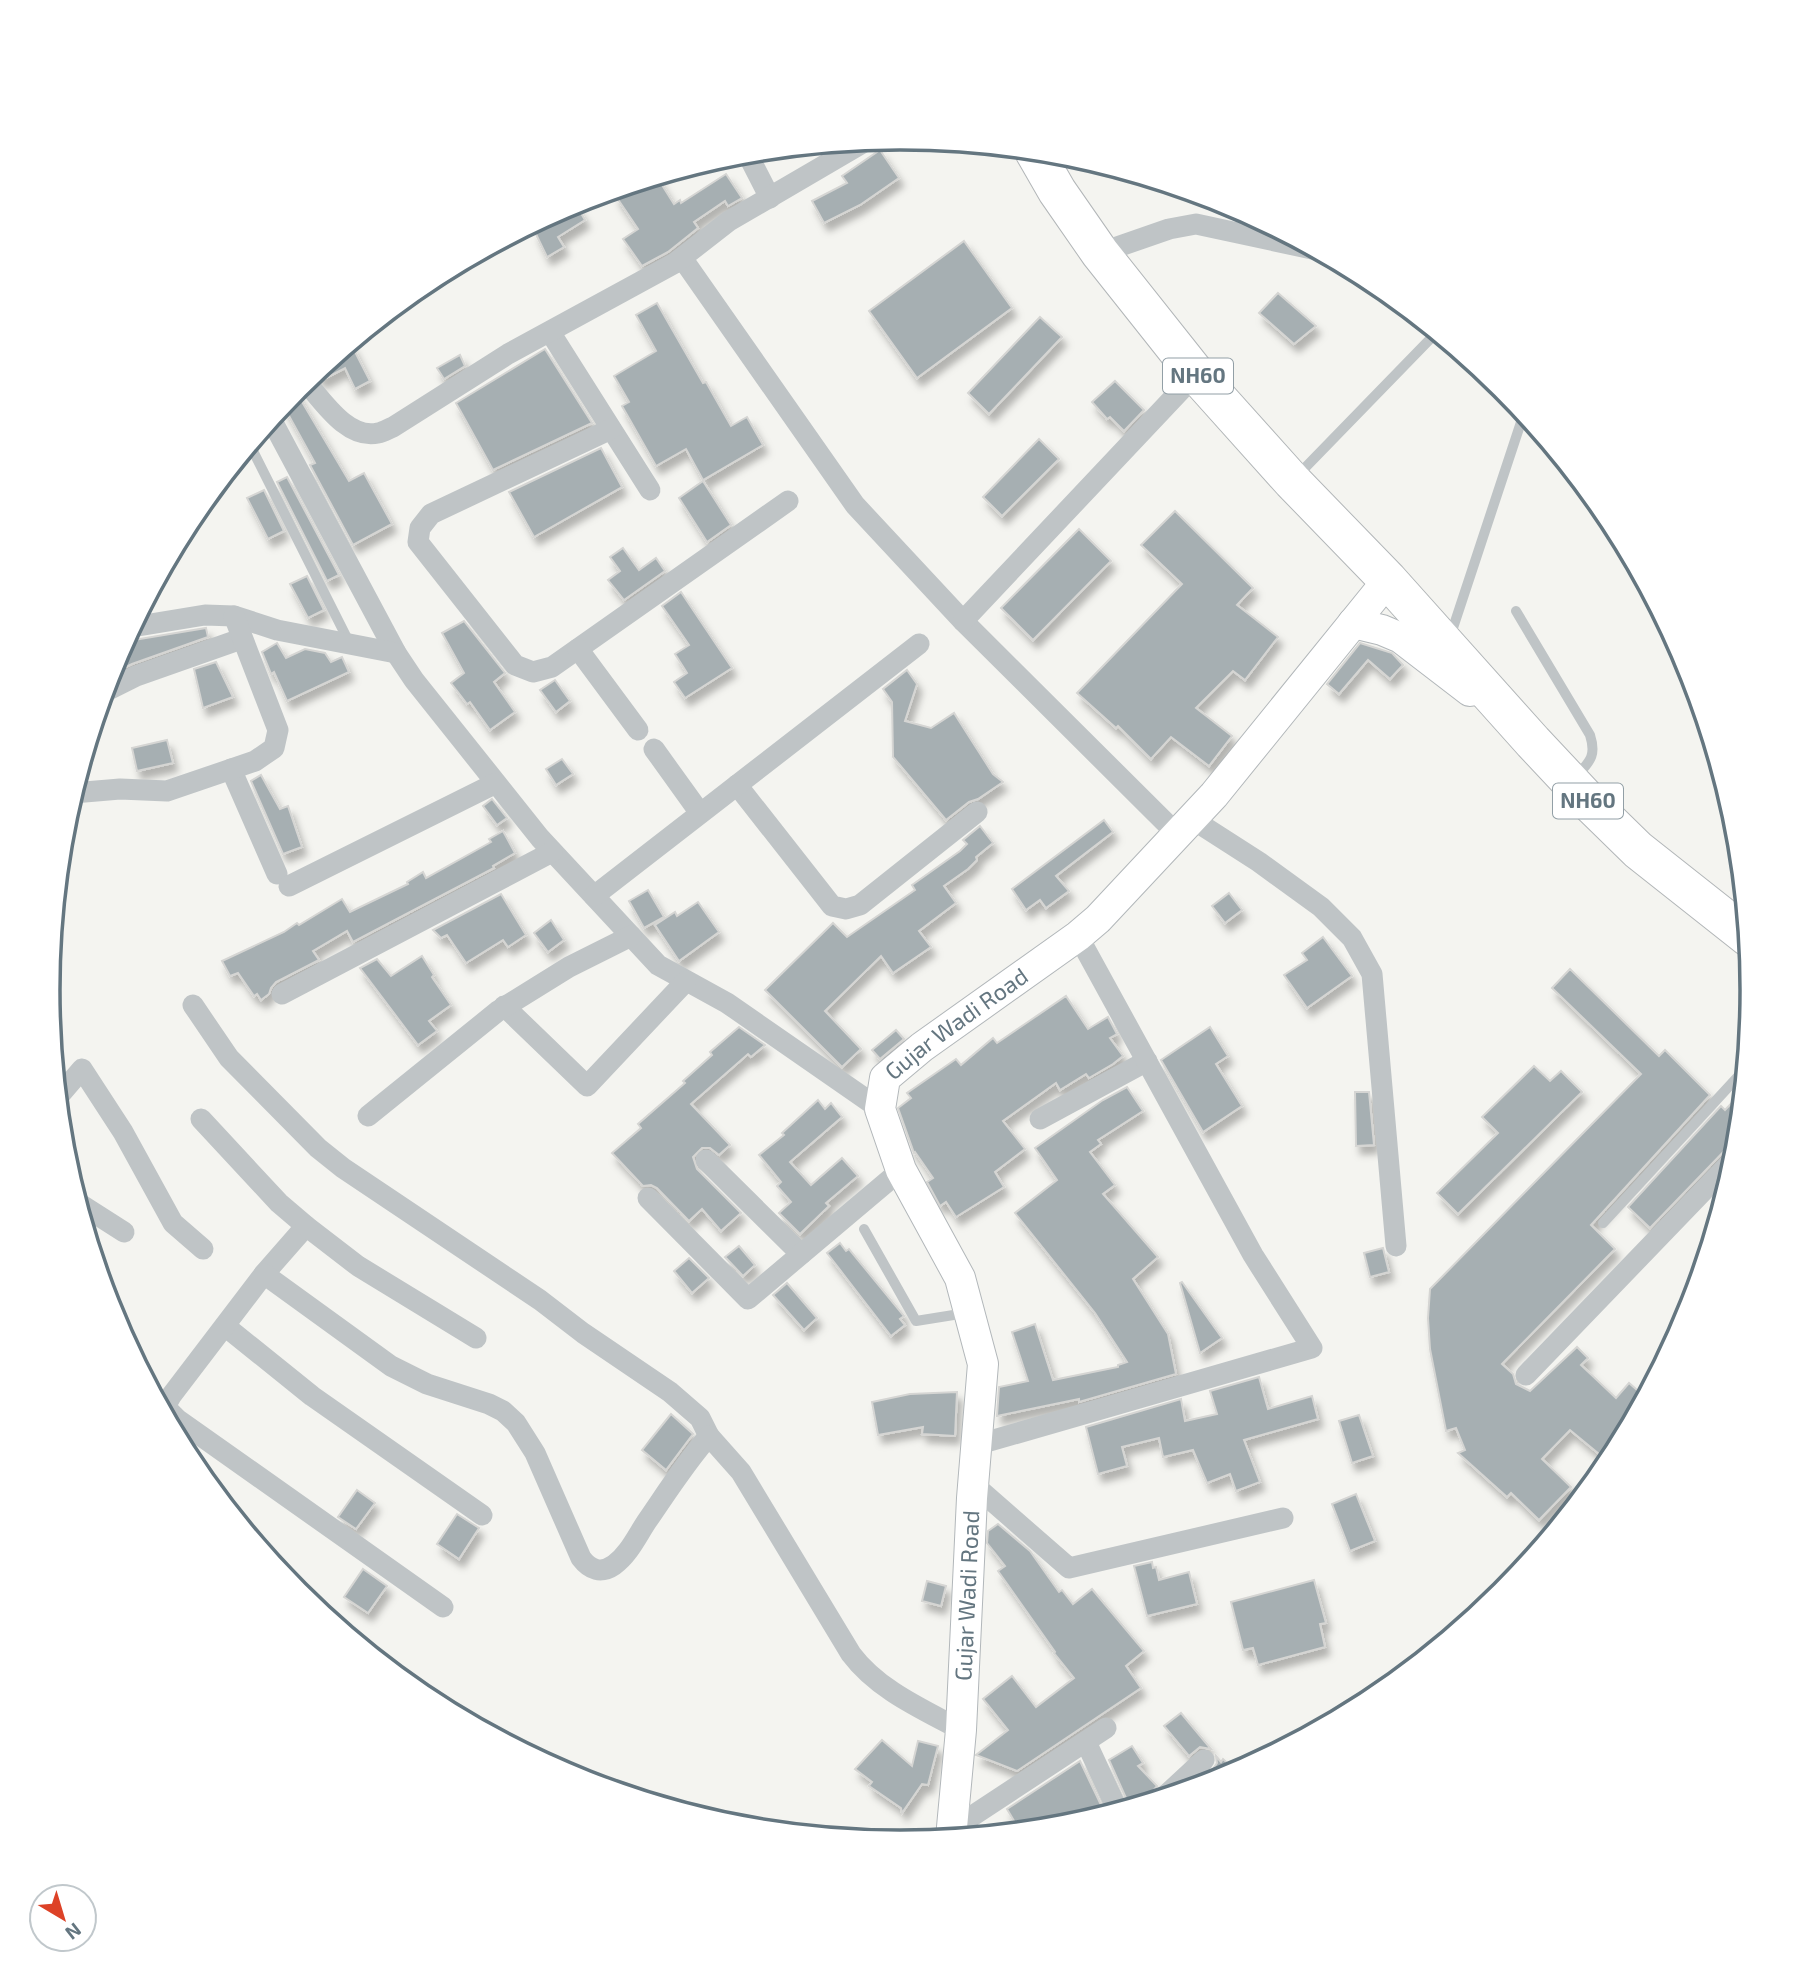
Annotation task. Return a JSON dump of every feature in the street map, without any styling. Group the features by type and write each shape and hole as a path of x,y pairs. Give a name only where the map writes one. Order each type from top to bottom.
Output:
{"highway":[{"name":"NH60","path":"1040,162 1100,253 1196,374 1292,481 1388,580 1571,783 1638,849 1738,929"}],"street":[{"path":"313,390 345,425 360,432 377,434 393,427 508,354 682,258 729,221 848,152"},
{"path":"752,163 771,198"},
{"path":"1100,253 1169,229 1196,224 1282,243"},
{"path":"682,258 855,505 963,621 1185,827 1259,862 1321,907 1352,938 1372,974 1396,1246"},
{"path":"550,332 650,490"},
{"path":"963,621 1196,374"},
{"path":"276,428 396,653 494,784 552,852 658,965 727,1003 880,1109"},
{"path":"611,429 431,514 420,528 418,542 515,665 533,672 552,667 788,501"},
{"name":"Gujar Wadi Road","path":"951,1829 961,1730 976,1445 983,1364 960,1278 901,1170 880,1109 885,1079 913,1055 1098,919 1185,827 1388,580"},
{"path":"143,625 205,615 234,617 277,630 396,653"},
{"path":"84,792 167,792 255,761 274,748 278,730 234,617"},
{"path":"1353,623 1401,638 1440,666 1533,743"},
{"path":"117,686 136,676 241,639"},
{"path":"594,896 919,644"},
{"path":"578,649 638,730"},
{"path":"653,749 700,813"},
{"path":"231,769 283,880 494,784"},
{"path":"737,785 832,906 846,909 860,905 977,812"},
{"path":"282,994 552,852"},
{"path":"368,1116 504,1006 569,967 631,936"},
{"path":"976,1445 1312,1348 1253,1255 1078,936"},
{"path":"504,1006 587,1086 686,981"},
{"path":"193,1005 229,1058 335,1161 540,1300 670,1392 700,1418 709,1436 741,1472 863,1670 885,1687 961,1730"},
{"path":"1040,1119 1147,1061"},
{"path":"66,1088 82,1069 124,1132 173,1223 203,1249"},
{"path":"201,1119 270,1194 306,1226 367,1272 476,1338"},
{"path":"706,1160 801,1254"},
{"path":"648,1198 748,1299 901,1170"},
{"path":"1526,1375 1720,1174"},
{"path":"88,1209 124,1232"},
{"path":"167,1402 264,1274 306,1226"},
{"path":"264,1274 410,1377 489,1404 503,1412 528,1439 577,1550 588,1567 600,1570 612,1567 625,1555 709,1436"},
{"path":"225,1326 312,1396 482,1515"},
{"path":"177,1419 443,1607"},
{"path":"974,1485 1069,1568 1283,1518"},
{"path":"959,1829 1106,1728"},
{"path":"1086,1742 1114,1803"},
{"path":"1180,1782 1204,1760"}],"lane":[{"path":"1292,481 1430,339"},
{"path":"1447,646 1520,424"},
{"path":"254,453 350,645"},
{"path":"1516,611 1590,735 1594,749 1591,759 1571,783"},
{"path":"1603,1223 1735,1080"},
{"path":"864,1229 916,1321 969,1313"}],"building":[{"path":"880,151 899,178 860,205 824,223 812,201 847,183 842,176"},
{"path":"726,174 742,198 728,206 725,201 694,222 698,228 668,252 642,266 623,239 638,229 618,199 662,185 674,204 680,200 681,203"},
{"path":"581,213 585,220 558,237 564,247 547,257 536,233"},
{"path":"964,241 1012,308 917,378 869,311"},
{"path":"1278,293 1316,326 1294,344 1259,313"},
{"path":"657,303 731,426 747,417 763,445 703,480 686,449 656,466 622,406 629,402 614,376 656,351 636,315"},
{"path":"1040,317 1062,337 989,414 968,393"},
{"path":"545,349 592,423 493,470 456,403"},
{"path":"355,352 370,381 355,389 345,368 325,378"},
{"path":"460,355 465,366 444,379 437,368"},
{"path":"1115,381 1144,410 1124,431 1110,417 1107,419 1092,402"},
{"path":"301,401 349,481 364,473 392,524 353,545 310,465 315,463 288,415"},
{"path":"1039,439 1059,459 1002,516 983,497"},
{"path":"601,448 622,487 534,537 509,492"},
{"path":"287,477 339,575 327,581 277,482"},
{"path":"703,481 731,525 707,542 679,498"},
{"path":"264,490 284,531 268,539 247,498"},
{"path":"1175,511 1253,588 1237,605 1278,637 1245,680 1233,671 1196,708 1232,736 1209,766 1171,737 1151,759 1118,726 1116,728 1077,693 1182,584 1141,545"},
{"path":"1079,529 1111,561 1033,640 1001,608"},
{"path":"623,548 639,570 656,558 665,571 624,600 608,580 620,571 610,557"},
{"path":"307,576 324,610 308,618 290,584"},
{"path":"681,592 732,668 685,698 674,682 687,673 675,654 689,645 662,606"},
{"path":"464,621 505,673 494,682 515,712 490,730 470,702 467,704 451,683 464,673 442,633"},
{"path":"206,628 208,637 123,668 137,640"},
{"path":"277,643 286,658 305,649 325,653 331,662 342,657 349,672 287,701 262,652"},
{"path":"1360,643 1392,653 1403,665 1390,679 1368,660 1339,694 1327,684"},
{"path":"216,662 233,697 203,708 194,669"},
{"path":"907,670 917,684 905,721 931,728 954,713 993,774 1003,782 969,802 946,820 893,757 892,702 883,689"},
{"path":"555,680 570,701 556,712 540,690"},
{"path":"167,740 173,763 137,771 132,748"},
{"path":"562,759 573,774 556,785 546,769"},
{"path":"261,775 280,809 288,806 302,847 283,854 251,781"},
{"path":"492,799 507,818 497,825 483,806"},
{"path":"1104,820 1113,832 1056,876 1069,891 1046,908 1040,900 1026,910 1012,889"},
{"path":"980,826 993,843 976,857 977,860 968,869 944,886 956,903 919,931 931,947 893,973 881,956 825,1011 861,1049 842,1067 765,990 833,923 847,937 915,890 912,885 960,851 967,844 963,840"},
{"path":"503,831 515,853 493,866 494,868 353,942 347,931 313,951 319,960 276,982 269,994 261,1000 257,994 254,996 238,973 230,976 222,961 284,932 297,923 299,925 342,899 350,912 408,884 407,882 423,872 426,878 491,842 489,839"},
{"path":"648,890 664,917 644,928 629,901"},
{"path":"1229,893 1242,910 1225,923 1212,906"},
{"path":"501,894 526,935 508,947 503,940 466,963 447,935 441,938 433,930"},
{"path":"698,902 719,932 679,961 655,925 675,912 677,916"},
{"path":"551,920 564,940 548,952 534,933"},
{"path":"1323,937 1352,976 1307,1008 1284,975 1307,960 1302,953"},
{"path":"422,956 451,1005 429,1021 437,1031 418,1045 360,968 377,959 391,976"},
{"path":"1570,969 1659,1056 1665,1050 1710,1095 1591,1225 1615,1249 1502,1364 1513,1374 1516,1384 1530,1391 1577,1347 1588,1358 1581,1365 1616,1398 1629,1383 1638,1391 1600,1455 1570,1430 1542,1459 1571,1487 1539,1520 1511,1493 1507,1497 1458,1453 1465,1450 1456,1428 1446,1431 1430,1349 1428,1318 1430,1289 1641,1074 1552,988"},
{"path":"1066,996 1088,1029 1108,1017 1117,1034 1110,1038 1123,1056 1089,1078 1086,1074 1060,1090 1056,1083 1003,1121 1025,1149 995,1172 1004,1187 956,1217 946,1202 940,1206 927,1182 933,1178 914,1153 898,1108 911,1098 907,1093 956,1059 961,1065 993,1038 997,1043"},
{"path":"739,1027 765,1045 751,1057 748,1054 691,1104 730,1145 719,1155 710,1148 702,1148 693,1157 697,1169 741,1213 721,1231 702,1209 689,1221 657,1188 651,1185 643,1186 612,1153 641,1128 638,1124 685,1083 683,1081 712,1055 710,1052"},
{"path":"1210,1027 1228,1056 1216,1064 1242,1106 1203,1132 1161,1060"},
{"path":"896,1030 904,1039 880,1059 872,1050"},
{"path":"1534,1066 1550,1081 1561,1071 1582,1092 1458,1214 1437,1193 1498,1133 1482,1117"},
{"path":"1127,1087 1143,1111 1098,1140 1101,1144 1090,1152 1115,1185 1103,1194 1158,1257 1133,1279 1168,1334 1176,1374 1079,1402 1079,1399 997,1416 999,1387 1028,1381 1012,1332 1035,1324 1053,1380 1118,1367 1127,1362 1095,1313 1015,1213 1057,1180 1035,1148 1103,1100"},
{"path":"1355,1092 1369,1092 1374,1145 1356,1146"},
{"path":"818,1100 825,1109 831,1103 842,1117 790,1162 811,1185 842,1158 858,1176 826,1203 829,1206 800,1234 779,1213 791,1202 777,1186 781,1182 759,1155 784,1135 782,1133"},
{"path":"1733,1102 1725,1151 1650,1228 1628,1207 1721,1106 1725,1110"},
{"path":"840,1243 846,1251 849,1249 904,1316 900,1319 905,1325 891,1336 827,1253"},
{"path":"739,1246 755,1265 743,1276 725,1257"},
{"path":"1383,1248 1389,1272 1370,1277 1364,1253"},
{"path":"689,1258 709,1278 692,1293 674,1271"},
{"path":"1182,1282 1222,1338 1200,1353 1180,1283"},
{"path":"787,1283 817,1318 804,1330 773,1295"},
{"path":"1259,1377 1268,1409 1312,1396 1318,1419 1244,1440 1260,1482 1236,1491 1230,1474 1207,1483 1193,1450 1163,1457 1159,1438 1122,1447 1127,1466 1098,1474 1086,1427 1181,1399 1185,1421 1217,1414 1210,1391"},
{"path":"957,1392 955,1436 922,1434 923,1427 878,1435 872,1402 910,1394"},
{"path":"671,1414 693,1434 666,1470 642,1450"},
{"path":"1359,1415 1373,1456 1352,1463 1339,1421"},
{"path":"357,1490 375,1503 356,1529 338,1517"},
{"path":"1356,1494 1375,1541 1350,1551 1332,1504"},
{"path":"457,1514 479,1528 459,1559 437,1544"},
{"path":"998,1524 1030,1551 1059,1592 1062,1590 1073,1604 1092,1589 1144,1651 1126,1666 1141,1688 1017,1771 976,1755 1008,1730 983,1699 1012,1676 1036,1707 1074,1678 998,1571 1005,1566 987,1543 988,1531"},
{"path":"1152,1562 1159,1580 1189,1572 1197,1604 1147,1616 1134,1566"},
{"path":"363,1569 387,1586 368,1613 344,1597"},
{"path":"1314,1580 1326,1623 1320,1624 1325,1647 1258,1665 1253,1648 1243,1650 1231,1602"},
{"path":"927,1581 946,1586 941,1606 922,1601"},
{"path":"1181,1713 1211,1749 1200,1747 1189,1756 1164,1726"},
{"path":"882,1740 912,1766 918,1741 938,1746 928,1785 922,1784 902,1813 901,1808 869,1786 872,1782 855,1769"},
{"path":"1132,1746 1143,1763 1138,1766 1157,1786 1153,1791 1127,1799 1109,1760"},
{"path":"1216,1756 1221,1762 1223,1759 1228,1764 1211,1771 1217,1763"},
{"path":"1080,1761 1102,1806 1015,1823 1007,1809"}]}
